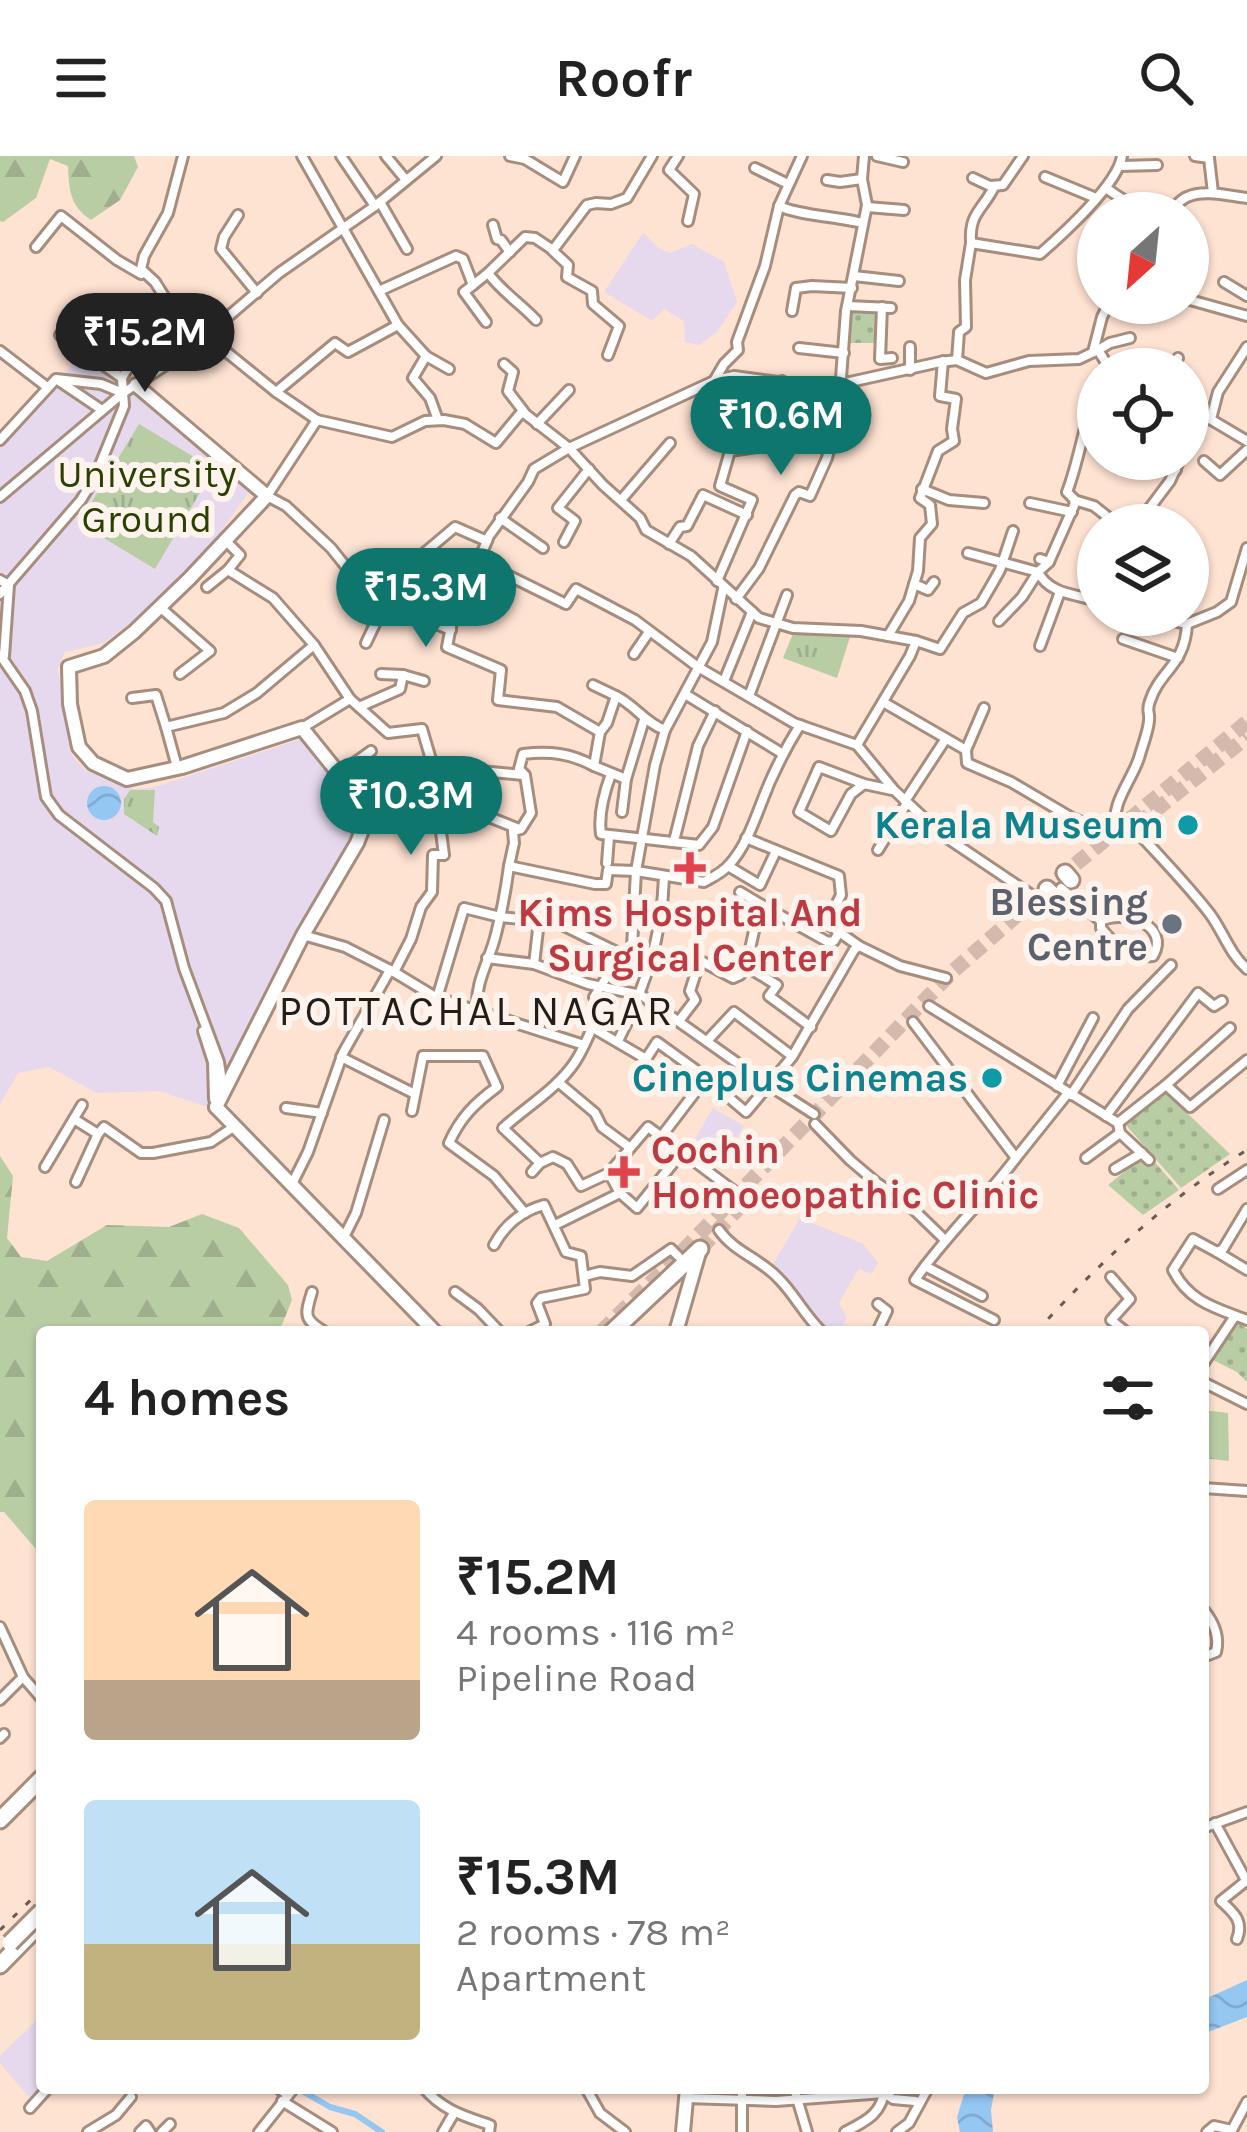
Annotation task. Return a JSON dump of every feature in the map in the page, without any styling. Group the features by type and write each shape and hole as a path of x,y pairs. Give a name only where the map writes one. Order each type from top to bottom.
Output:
{"highway":[{"path":"617,1326 640,1298 700,1249"},
{"path":"0,1820 36,1784"},
{"path":"0,1965 36,1918"},
{"path":"9,1949 36,1927"}],"main road":[{"path":"124,382 267,496 190,578 104,656 69,667 79,747 93,763 127,778 177,768 302,728 368,817 303,935 222,1118"},
{"path":"222,1118 343,1238 422,1326"},
{"path":"222,1118 422,1326"},
{"path":"677,1326 684,1265"},
{"path":"683,2132 686,2094"}],"street":[{"path":"0,497 102,410 124,382 163,311 167,301 141,269 168,213 183,156"},
{"path":"302,156 398,325 426,356 449,369"},
{"path":"341,156 407,249"},
{"path":"386,156 406,180"},
{"path":"0,440 56,379 124,382 205,336 279,273 378,204 436,156"},
{"path":"509,156 526,158 563,182 575,156"},
{"path":"552,250 586,205 627,198 652,156"},
{"path":"678,156 669,170 694,194 688,220"},
{"path":"714,381 738,350 736,342 766,266 779,206 802,156"},
{"path":"736,598 768,553 795,495 810,496 827,458 867,207 864,156"},
{"path":"877,156 903,162"},
{"path":"957,360 959,332 966,327 965,280 973,217 994,188 1006,183 1023,156"},
{"path":"1195,156 1209,158 1213,193"},
{"path":"1102,192 1121,161 1157,165"},
{"path":"755,168 788,184"},
{"path":"1046,177 1082,192"},
{"path":"973,178 994,188"},
{"path":"827,180 862,179"},
{"path":"1106,188 1111,192"},
{"path":"1209,193 1247,198"},
{"path":"779,206 790,212 862,223"},
{"path":"867,207 904,210"},
{"path":"238,215 221,249 257,292"},
{"path":"35,247 61,217 117,260 153,280"},
{"path":"971,243 1040,254 1077,217"},
{"path":"493,225 497,239 510,252"},
{"path":"486,322 464,292 528,236 568,265 567,277 592,291 593,304 620,326 608,355"},
{"path":"379,291 456,256 463,259 473,285"},
{"path":"488,273 502,292 536,320"},
{"path":"854,275 899,281"},
{"path":"1224,282 1247,296"},
{"path":"793,311 796,288 852,288"},
{"path":"1209,305 1247,316"},
{"path":"848,306 887,307 880,358 892,358"},
{"path":"163,311 205,336 317,419 392,437 438,420 465,424 496,443 524,413"},
{"path":"276,392 335,343 348,352 398,325"},
{"path":"60,335 124,382"},
{"path":"1101,348 1130,338"},
{"path":"910,347 910,370"},
{"path":"1209,415 1247,347"},
{"path":"799,348 844,353"},
{"path":"0,351 47,388"},
{"path":"426,356 413,378 430,398 438,420"},
{"path":"600,732 557,706 498,700 501,670 447,647 487,541 534,469 678,395 734,376 823,388 943,361 957,360 986,373 1029,362 1077,359"},
{"path":"888,636 906,610 918,571 920,538 933,520 930,505 920,498 922,489 938,451 954,441 956,399 940,396 943,361"},
{"path":"504,364 513,372 508,391 524,413 569,448 669,544 691,556 752,613 777,624 861,631 940,649 963,614 981,603 1013,531"},
{"path":"56,379 102,410"},
{"path":"84,381 124,382"},
{"path":"540,1163 503,1129 574,1063 600,1008 594,997 632,947 647,796 664,730 712,642 720,584 752,500 720,486 730,451 764,446 782,381"},
{"path":"0,594 4,582 81,500 95,477 124,406 124,382"},
{"path":"537,424 569,390"},
{"path":"317,419 267,496 286,506 332,548 371,598 451,630"},
{"path":"1209,419 1247,446 1220,475 1209,465"},
{"path":"621,500 670,443"},
{"path":"1077,454 1067,492 1087,504"},
{"path":"564,542 575,521 558,508 589,469"},
{"path":"922,489 949,500 984,503"},
{"path":"669,544 680,527 687,526 703,495 747,514"},
{"path":"999,621 1038,572 1074,500"},
{"path":"1030,503 1072,512"},
{"path":"500,518 543,548"},
{"path":"371,598 455,527 487,541"},
{"path":"208,587 240,555 224,539"},
{"path":"1209,616 1231,602 1244,573 1247,548"},
{"path":"427,551 477,565 566,604 576,589 635,620 698,667 749,696 800,724 857,745 894,790 941,834 1055,887 1101,921"},
{"path":"968,554 1038,572 1060,592 1077,596"},
{"path":"228,570 273,598 314,645 350,699 388,733 422,729 432,764 444,855 433,855 431,892 411,939 341,1057 291,1186"},
{"path":"394,579 459,606"},
{"path":"4,582 2,656 32,711 46,797 59,815 164,897 219,1062 222,1118 211,1142 141,1153 104,1127 76,1182"},
{"path":"914,584 930,590 934,582"},
{"path":"1040,646 1060,592"},
{"path":"749,696 787,595"},
{"path":"366,643 384,605"},
{"path":"160,607 210,651 180,674"},
{"path":"724,681 752,613"},
{"path":"634,654 649,632"},
{"path":"984,708 966,750 967,763 1072,818 1114,832 1116,809 1149,723 1150,700 1186,636"},
{"path":"1123,639 1178,658"},
{"path":"857,745 916,641"},
{"path":"166,727 224,713 257,694 314,645"},
{"path":"381,674 404,674 424,681"},
{"path":"359,707 400,689 404,674"},
{"path":"593,685 626,700 653,726 664,730"},
{"path":"685,694 783,754"},
{"path":"132,698 156,695 177,768"},
{"path":"593,766 600,732 616,696"},
{"path":"302,728 350,699"},
{"path":"884,702 966,750"},
{"path":"674,841 698,746 715,711"},
{"path":"622,812 626,779 645,719"},
{"path":"508,866 595,884 606,884 608,870 704,882 728,866 756,822 761,801 800,724"},
{"path":"611,774 599,820 601,834 699,845 713,827 747,731"},
{"path":"878,850 943,743"},
{"path":"339,775 371,751"},
{"path":"477,1010 478,986 507,889 508,842 531,813 525,776 519,769 522,756 555,752 626,779"},
{"path":"864,784 851,794 831,831 799,812 819,767 894,790"},
{"path":"470,770 525,776"},
{"path":"460,792 464,814 521,829"},
{"path":"368,817 438,818"},
{"path":"1134,828 1195,895 1247,969"},
{"path":"607,863 609,837"},
{"path":"746,838 839,876 841,895 829,926 900,966 946,978"},
{"path":"728,866 760,885 776,851"},
{"path":"618,1041 641,994 660,928 664,876"},
{"path":"740,892 828,942 839,932"},
{"path":"679,1021 695,1000 690,992 699,963 733,978 746,967 760,904"},
{"path":"437,998 464,908 558,923 625,956"},
{"path":"1115,915 1142,922 1155,932 1160,943 1157,951 1143,957 1121,949 1101,928 1101,921 1115,915"},
{"path":"534,964 539,920"},
{"path":"303,935 346,947 437,998 584,1045"},
{"path":"592,1027 646,1059 657,1042 746,1112 792,1057 859,946"},
{"path":"488,958 534,964 588,984 641,994 815,1119 850,1160 908,1204 945,1240"},
{"path":"994,1320 915,1280 1070,1094 1128,1009 1171,965"},
{"path":"746,967 777,985 770,996 811,1028"},
{"path":"1106,1116 1198,993 1217,1006 1222,1001"},
{"path":"929,1006 1106,1116 1145,1156 1115,1168"},
{"path":"707,1041 734,1012 792,1057"},
{"path":"1057,1086 1093,1018"},
{"path":"913,1022 1016,1158"},
{"path":"1086,1158 1230,1028"},
{"path":"412,1111 423,1056 483,1056 497,1087 466,1114 448,1143 494,1176 525,1213"},
{"path":"341,1057 415,1094"},
{"path":"1166,1085 1190,1107 1247,1060"},
{"path":"661,1137 706,1078"},
{"path":"558,1082 629,1147"},
{"path":"45,1167 82,1106"},
{"path":"286,1108 322,1114"},
{"path":"74,1119 98,1134"},
{"path":"343,1238 356,1213 384,1120"},
{"path":"532,1172 554,1157 563,1161 581,1186 609,1173 648,1127 738,1194"},
{"path":"609,1173 620,1193 638,1208 682,1152"},
{"path":"1218,1189 1246,1172"},
{"path":"555,1225 620,1193"},
{"path":"494,1245 504,1226 544,1204 566,1252 581,1256 587,1286 537,1302 544,1324 540,1326"},
{"path":"1217,1252 1247,1208"},
{"path":"718,1230 730,1245 779,1278 817,1326"},
{"path":"1247,1270 1193,1238 1173,1270 1192,1297 1247,1320"},
{"path":"584,1276 600,1272 632,1276 671,1249 684,1265"},
{"path":"925,1266 982,1296"},
{"path":"1111,1277 1130,1300 1111,1320 1118,1326"},
{"path":"312,1292 306,1312 317,1326"},
{"path":"455,1292 494,1326"},
{"path":"878,1304 887,1312 880,1326"},
{"path":"1209,1355 1235,1316"},
{"path":"1209,1385 1247,1404"},
{"path":"1209,1488 1247,1491"},
{"path":"1209,1616 1218,1641 1216,1652 1209,1655"},
{"path":"0,1627 4,1647 36,1692"},
{"path":"0,1700 22,1677"},
{"path":"1209,1826 1247,1812"},
{"path":"1215,1823 1247,1881 1221,1901 1237,1916 1241,1928 1237,1939"},
{"path":"30,2108 43,2094"},
{"path":"429,2094 454,2113 490,2125 489,2132"},
{"path":"589,2094 600,2113 625,2132"},
{"path":"693,2094 742,2101 830,2094"},
{"path":"742,2094 742,2132"},
{"path":"796,2094 807,2132"},
{"path":"845,2132 876,2113 884,2094"},
{"path":"889,2094 893,2099 915,2101"},
{"path":"897,2132 909,2123 925,2094"},
{"path":"259,2132 288,2095 332,2132"},
{"path":"88,2132 116,2115 131,2097"},
{"path":"1208,2132 1214,2126 1232,2130 1247,2102"},
{"path":"442,2132 454,2113"},
{"path":"162,2132 170,2124"},
{"path":"140,2132 146,2126 151,2132"}],"shaded area":[{"path":"643,233 670,253 692,244 724,262 737,302 717,332 699,345 685,342 684,321 664,309 652,321 604,292"},
{"path":"86,352 249,492 184,583 104,643 65,652 58,669 72,755 85,770 134,789 155,787 301,739 362,816 266,990 222,1112 160,1091 97,1093 49,1067 18,1073 0,1104 0,429 7,430"},
{"path":"713,1108 744,1126 724,1158 695,1139"},
{"path":"800,1218 863,1244 878,1263 871,1274 859,1269 850,1283 839,1303 847,1318 842,1326 819,1326 771,1268"},
{"path":"36,2021 38,2094 32,2101 0,2063 0,2056"}],"green space":[{"path":"0,156 134,156 138,167 120,200 91,220 72,197 68,166 50,159 36,198 3,222"},
{"path":"849,307 881,309 879,343 847,343"},
{"name":"University Ground","path":"139,424 214,469 155,569 79,523"},
{"path":"794,631 851,634 837,678 783,658"},
{"path":"130,790 155,790 157,836 124,814 124,799"},
{"path":"1163,1090 1230,1154 1181,1188 1125,1124"},
{"path":"1147,1153 1179,1190 1143,1215 1108,1185"},
{"path":"0,1156 13,1176 7,1238 21,1257 47,1261 107,1225 169,1227 202,1214 239,1228 288,1285 292,1300 281,1326 36,1326 36,1549 0,1512"},
{"path":"1236,1321 1247,1329 1247,1382 1211,1359"},
{"path":"1209,1411 1228,1413 1229,1461 1209,1459"}],"water":[{"path":"104,786 116,791 121,803 116,815 104,820 92,815 87,803 92,791"},
{"path":"1247,1980 1247,2017 1209,2032 1209,1997"},
{"path":"964,2094 994,2094 993,2132 960,2132 957,2117"}],"waterway":[{"path":"307,2094 355,2114 382,2132"}],"tunnel":[{"path":"607,1326 951,973 1247,722"},
{"path":"1137,825 1247,737"},
{"path":"700,1249 752,1194"}],"railway":[{"path":"1042,1326 1135,1234 1247,1150"},
{"path":"0,1930 36,1895"}],"place":[{"name":"Kerala Museum","path":"1188,825"},
{"name":"Kims Hospital And Surgical Center","path":"690,868"},
{"name":"Blessing Centre","path":"1172,924"},
{"name":"Cineplus Cinemas","path":"992,1078"},
{"name":"Cochin Homoeopathic Clinic","path":"624,1172"}],"district":[{"name":"POTTACHAL NAGAR","path":"477,1011"}]}
